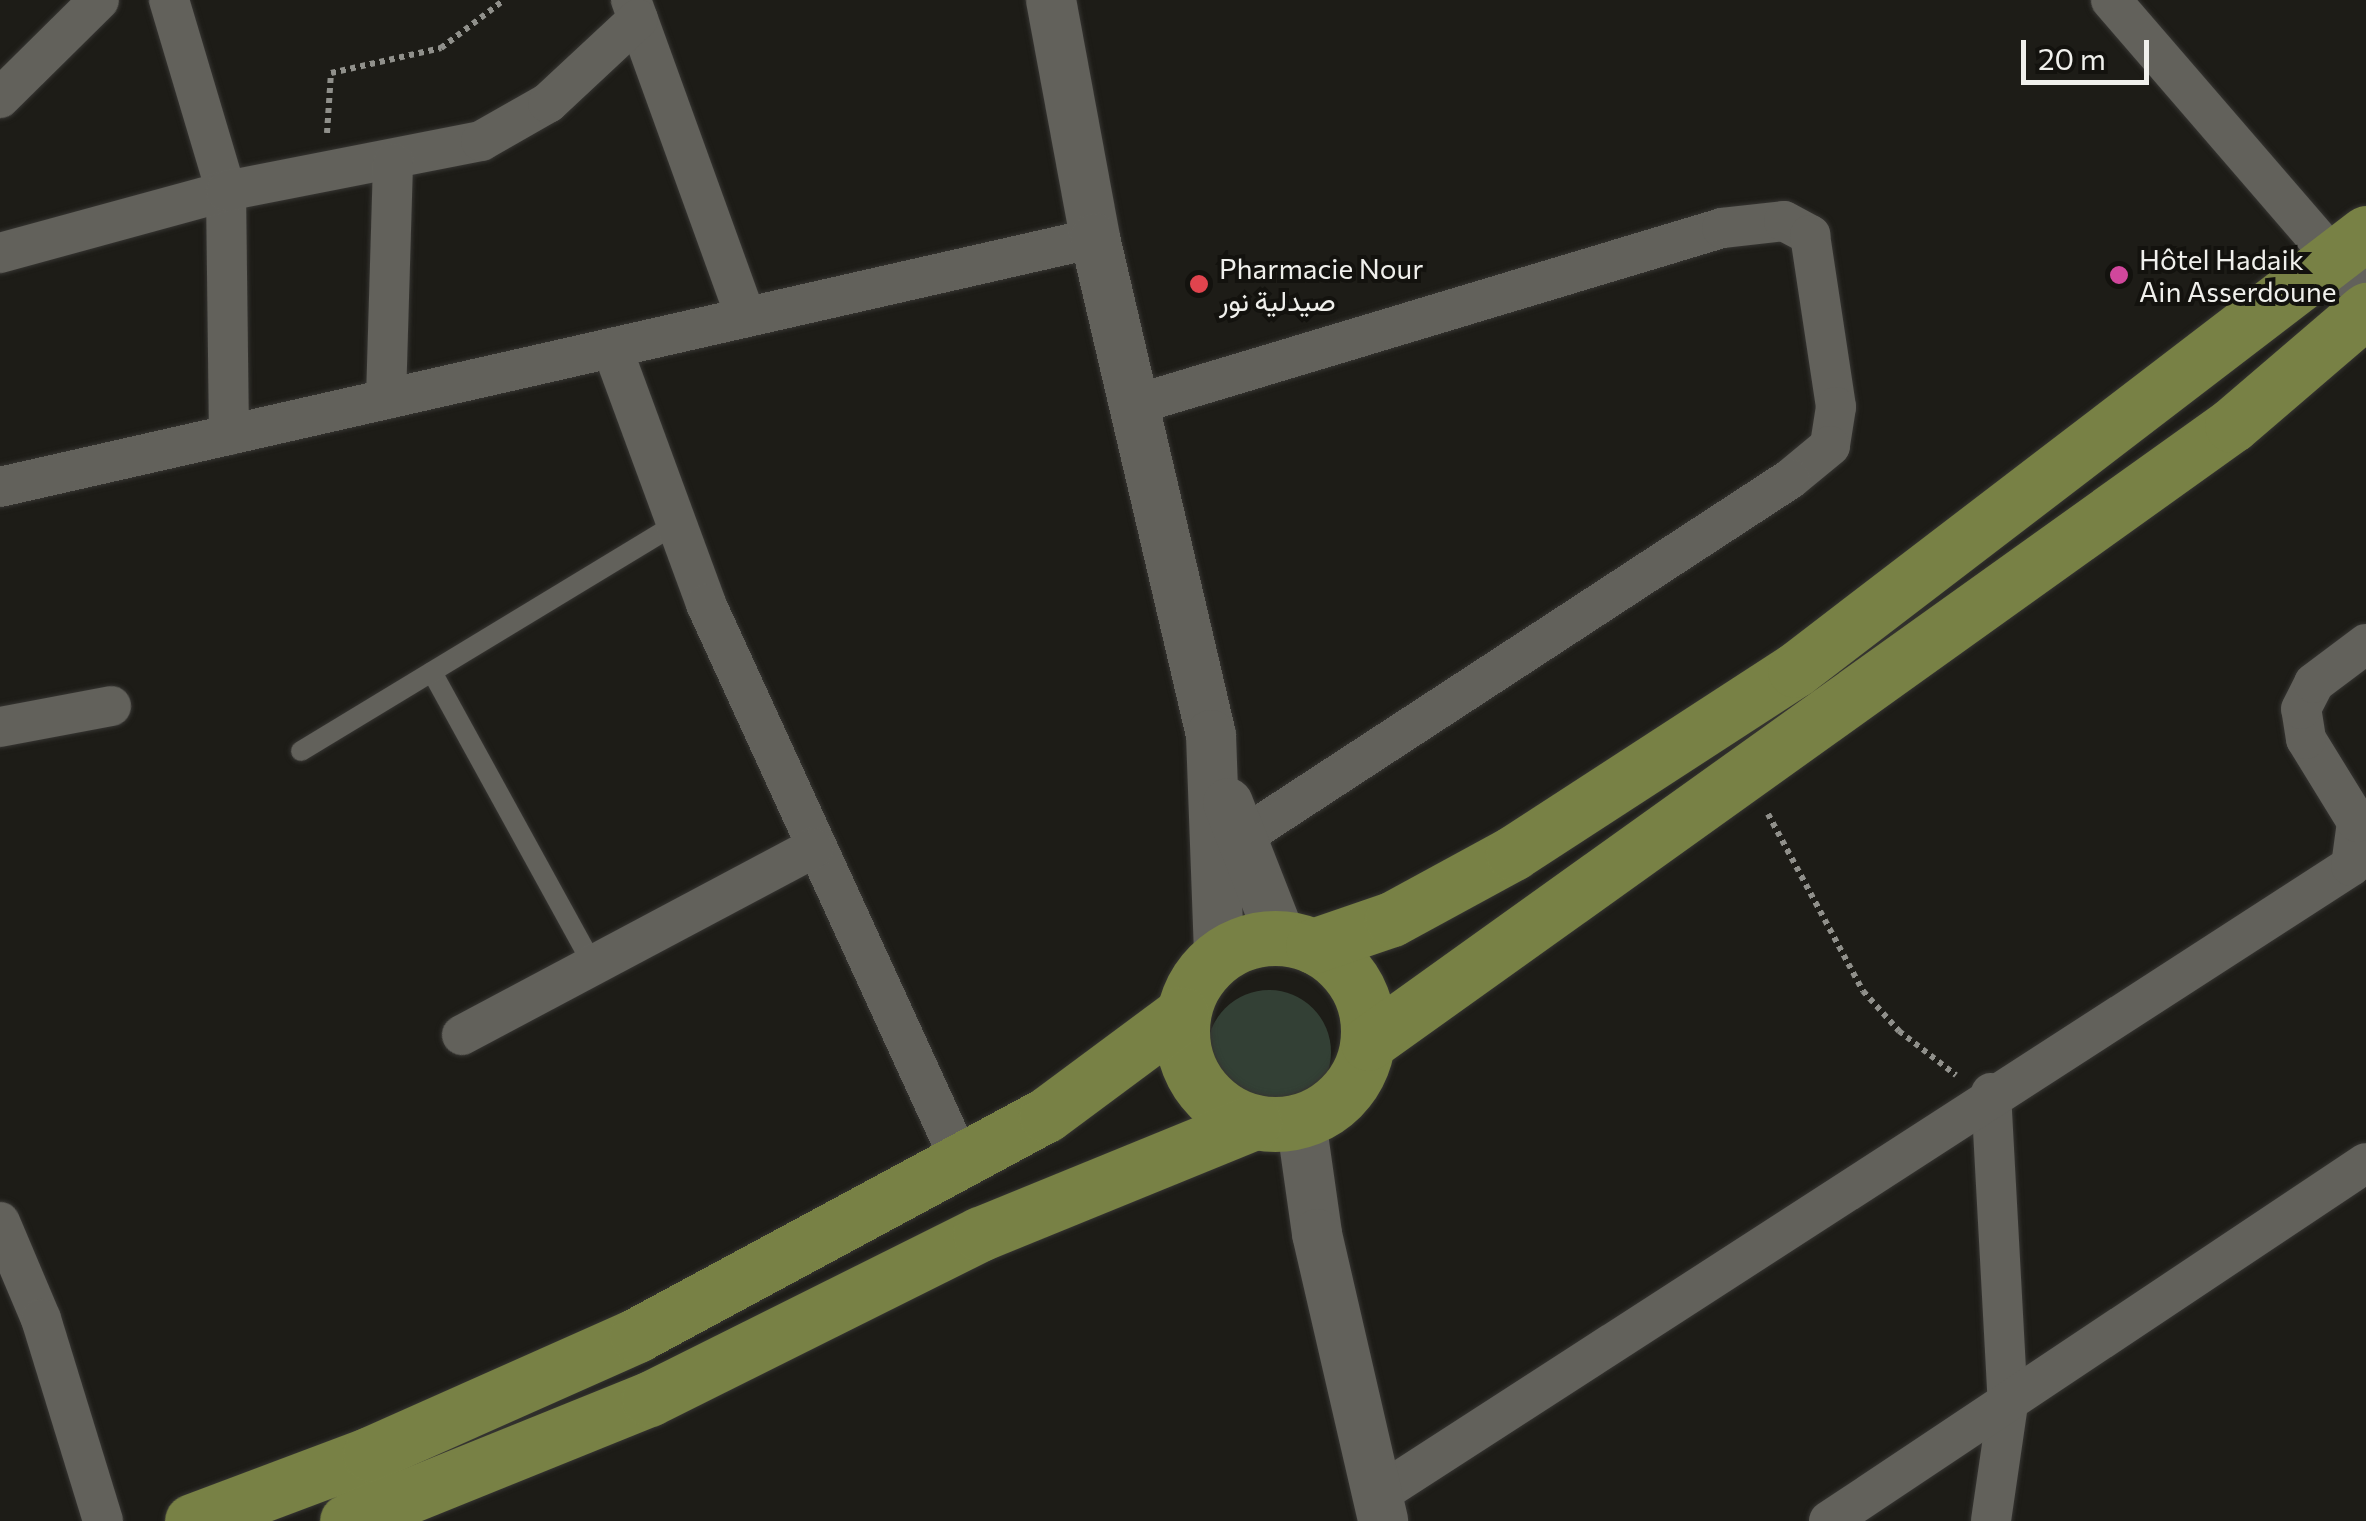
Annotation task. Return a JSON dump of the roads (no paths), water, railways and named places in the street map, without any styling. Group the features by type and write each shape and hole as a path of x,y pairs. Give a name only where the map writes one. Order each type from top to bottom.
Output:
{"main road":[{"path":"192,1521 370,1454 637,1336 961,1162 1046,1115 1182,1014 1196,982 1219,956 1297,942 1392,918 1513,853 1795,670 2354,264"},
{"path":"347,1521 649,1399 980,1234 1277,1122 1346,1092 1368,1043 1745,768 2232,425 2366,310"},
{"path":"1297,942 1338,962 1356,986 1368,1043"},
{"path":"1182,1014 1189,1070 1227,1112 1277,1122"}],"street":[{"path":"0,98 99,0"},
{"path":"169,0 226,191 229,434"},
{"path":"1051,0 1095,238 1214,768 1242,838 1297,942"},
{"path":"2111,0 2354,264"},
{"path":"0,253 226,191 326,170 392,163 506,128 548,104 635,10 746,317"},
{"path":"386,398 392,163"},
{"path":"1134,405 1722,228 1784,221 1810,235 1836,406 1830,446 1773,490 1242,838"},
{"path":"0,486 1095,238"},
{"path":"612,348 676,523 813,848 961,1162"},
{"path":"1277,1122 1317,1234 1379,1509 1991,1093 2350,866 2357,822 2306,739 2302,709 2314,683 2366,644"},
{"path":"0,726 111,706"},
{"path":"1214,768 1219,956"},
{"path":"462,1035 813,848"},
{"path":"1991,1093 2008,1404 1991,1521"},
{"path":"1829,1521 2366,1163"},
{"path":"0,1222 41,1319 104,1521"}],"lane":[{"path":"300,751 676,523"},
{"path":"432,672 593,965"}],"place":[{"name":"Hôtel Hadaik Ain Asserdoune","path":"2119,275"},
{"name":"Pharmacie Nour صيدلية نور","path":"1199,284"}]}
